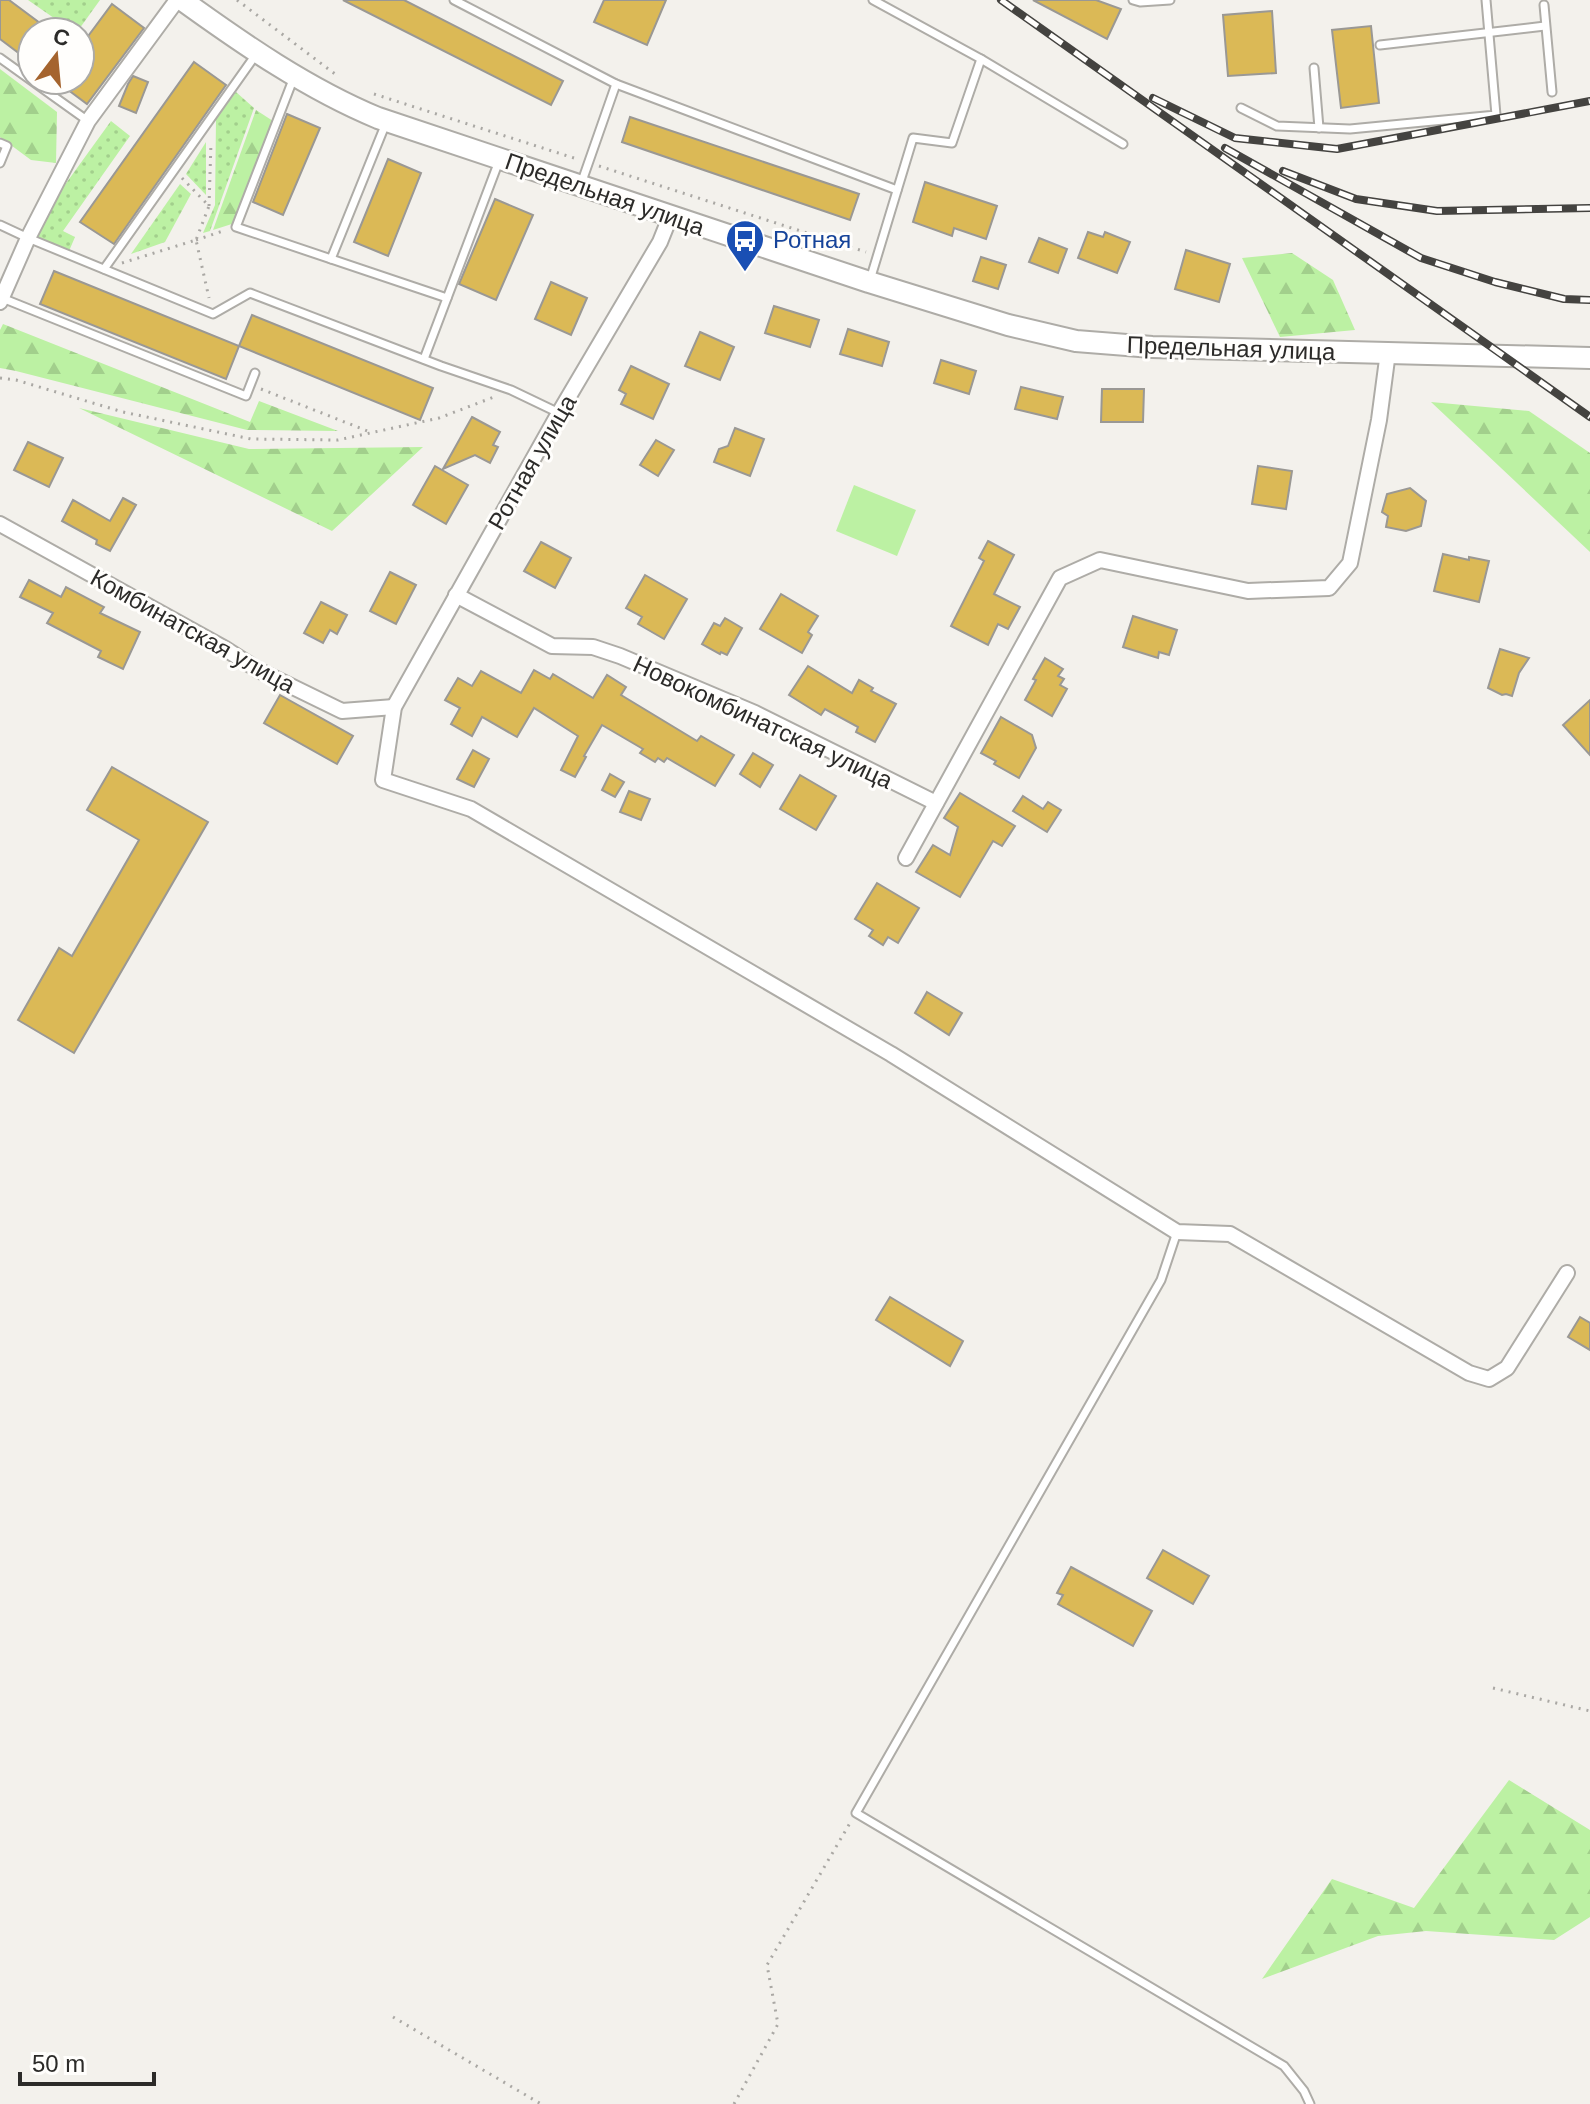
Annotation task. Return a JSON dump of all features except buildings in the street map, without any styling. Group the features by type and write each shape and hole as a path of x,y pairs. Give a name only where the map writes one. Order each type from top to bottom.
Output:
{"street":[{"name":"Предельная улица","path":"179,0 295,75 355,108 387,121 670,217 1008,325 1076,341 1152,347 1590,358"},
{"path":"1,300 28,238 88,121 179,0"},
{"name":"Ротная улица","path":"394,707 559,413 660,242 670,217"},
{"path":"906,858 1060,578 1100,560 1248,591 1329,588 1350,563 1379,420 1388,352"},
{"name":"Комбинатская улица","path":"0,524 224,648 258,670 342,711 394,707"},
{"name":"Новокомбинатская улица","path":"456,595 552,646 593,647 755,713 936,803"},
{"path":"394,707 383,780 471,809 891,1054 1177,1232 1230,1234 1469,1373 1489,1379 1507,1368 1567,1273"}],"lane":[{"path":"454,0 616,84 897,190"},
{"path":"873,0 981,59 1123,144"},
{"path":"1133,0 1170,0"},
{"path":"1241,108 1277,126 1350,129 1496,115 1486,0"},
{"path":"1544,5 1552,92"},
{"path":"1380,45 1545,26"},
{"path":"104,269 258,52"},
{"path":"0,58 88,121"},
{"path":"869,282 913,138 952,143 981,59"},
{"path":"1314,68 1319,128"},
{"path":"295,75 236,227 447,298"},
{"path":"581,186 616,84"},
{"path":"331,259 387,121"},
{"path":"0,143 7,146 0,163"},
{"path":"424,359 499,159"},
{"path":"0,225 213,314 250,293 511,390 559,413"},
{"path":"1,300 246,396 255,373"},
{"path":"1177,1232 1161,1280 856,1813 1284,2066 1310,2104"}],"path":[{"path":"237,0 342,79"},
{"path":"368,92 877,256"},
{"path":"211,118 209,206 196,240 213,314"},
{"path":"174,170 209,206"},
{"path":"104,269 236,227"},
{"path":"0,378 123,412 251,439 338,440 439,418 511,390"},
{"path":"251,385 372,433"},
{"path":"1493,1688 1590,1711"},
{"path":"734,2104 778,2024 767,1965 856,1813"},
{"path":"393,2017 541,2104"}],"green space":[{"path":"28,0 100,0 88,16 51,16"},
{"path":"0,69 16,81 16,96 36,96 57,112 56,163 31,160 0,137"},
{"path":"236,92 254,108 210,231 203,233 215,205 216,119"},
{"path":"256,110 273,121 235,223 213,230"},
{"path":"111,121 130,136 63,231 75,237 69,251 37,238 59,193"},
{"path":"206,142 206,195 186,174"},
{"path":"180,184 191,194 165,242 131,254"},
{"path":"1292,253 1333,280 1355,330 1280,337 1242,258"},
{"path":"3,324 250,422 259,401 338,431 247,430 0,368 0,330"},
{"path":"1431,402 1529,411 1590,453 1590,552"},
{"path":"79,408 249,449 423,447 332,531"},
{"path":"854,485 916,510 897,556 836,531"},
{"path":"1509,1780 1590,1830 1590,1917 1554,1940 1426,1931 1378,1936 1262,1979 1332,1879 1414,1908"}],"railway":[{"path":"1001,0 1590,417"},
{"path":"1153,98 1235,138 1337,149 1590,101"},
{"path":"1225,148 1421,258 1495,282 1564,299 1590,300"},
{"path":"1283,171 1356,199 1437,211 1590,208"}],"place":[{"name":"Ротная","path":"745,273"}]}
